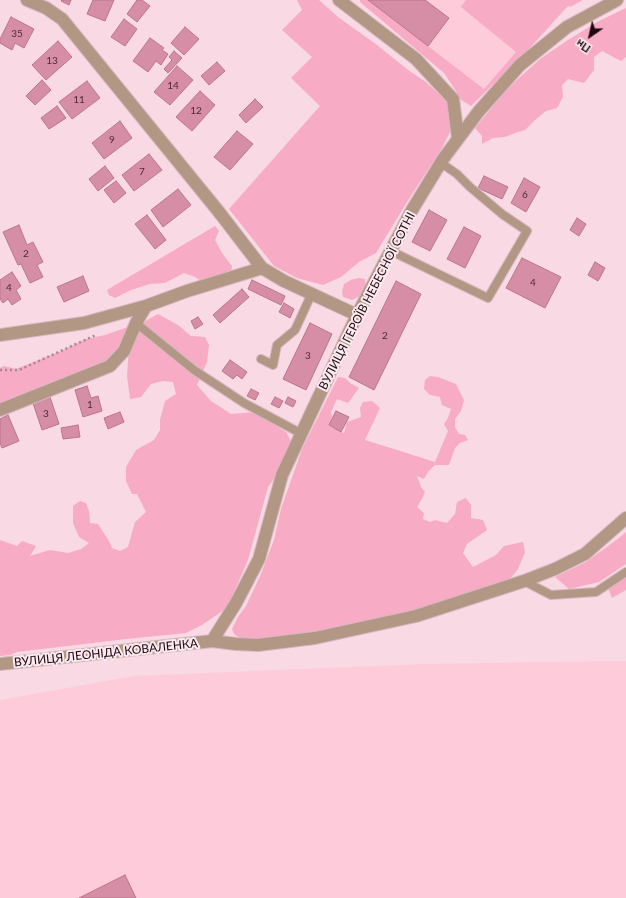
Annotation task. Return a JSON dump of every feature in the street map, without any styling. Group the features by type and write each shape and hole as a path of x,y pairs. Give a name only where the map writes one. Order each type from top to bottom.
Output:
{"street":[{"path":"27,0 46,8 62,19 219,212 262,268 284,281 357,315"},
{"path":"339,0 416,59 453,99 458,138"},
{"name":"ВУЛИЦЯ ГЕРОЇВ НЕБЕСНОЇ СОТНІ","path":"212,641 236,603 259,559 282,475 357,315 412,210 441,163 458,138 520,65 568,28 617,0"},
{"path":"0,335 84,323 146,306 187,291 262,268"},
{"path":"0,410 110,366 124,351 136,323 146,306"},
{"name":"ВУЛИЦЯ ЛЕОНІДА КОВАЛЕНКА","path":"0,664 212,641 258,645 315,638 416,616 555,569 585,554 626,518"}],"lane":[{"path":"391,251 488,298 527,231 502,214 457,174 441,163"},
{"path":"261,359 273,365 277,345 295,330 312,293"},
{"path":"136,323 194,370 244,403 302,434"},
{"path":"524,580 551,595 596,592 626,572"}],"path":[{"path":"0,370 19,370 101,333"}],"shaded area":[{"path":"297,0 319,0 338,17 426,82 450,106 452,128 442,148 376,253 359,262 341,277 323,285 297,278 274,266 229,209 320,106 291,78 312,57 282,30 302,10"},
{"path":"360,0 368,0 484,89 516,52 461,7 466,0 583,0 570,7 568,6 527,51 471,106 458,98 456,91 444,73 360,2"},
{"path":"368,0 561,0 484,89"},
{"path":"626,8 626,57 621,61 602,51 594,57 594,70 584,83 568,79 562,85 563,97 557,108 546,111 525,130 505,137 493,138 482,144 482,136 475,128 506,90 540,59 599,21"},
{"path":"215,226 219,231 215,240 222,253 232,266 231,274 203,282 184,273 165,283 150,284 131,290 115,298 109,295 107,290"},
{"path":"359,278 365,279 366,287 360,296 352,300 343,297 342,292 344,284"},
{"path":"158,314 178,325 191,336 205,337 209,345 207,362 197,385 211,401 231,414 255,412 286,432 291,441 274,479 268,487 248,560 227,608 202,625 186,633 17,652 10,655 0,656 0,540 17,546 22,541 36,546 30,556 50,550 68,553 81,549 89,543 79,537 73,523 73,506 80,501 86,503 89,511 90,523 98,524 112,548 120,551 128,547 135,522 146,512 137,494 132,494 126,481 126,467 136,450 154,440 160,430 160,420 165,401 176,394 173,382 163,381 151,384 141,397 130,399 127,376 129,347 142,323"},
{"path":"128,327 123,343 107,360 93,368 0,406 0,368 4,366 16,369 59,352 86,339 105,335"},
{"path":"430,376 438,377 456,384 464,400 461,411 455,419 455,427 459,434 465,435 468,440 460,443 455,448 449,465 435,465 424,479 417,476 421,487 425,492 417,507 424,513 423,519 430,522 435,520 447,523 455,514 457,502 466,498 471,505 471,518 483,520 487,530 467,544 463,553 473,567 496,555 504,546 523,542 525,552 518,569 510,579 500,584 445,604 343,629 243,641 234,634 232,629 246,606 261,574 274,540 281,509 302,449 338,377 345,378 359,388 348,403 337,399 331,412 332,417 329,426 344,433 347,422 361,417 360,408 363,402 372,401 380,408 365,440 435,462 448,431 444,424 451,409 442,405 440,397 430,395 424,389 425,380"},
{"path":"626,532 626,564 599,582 569,589 555,577 586,562"},
{"path":"626,576 626,590 612,598 608,588"},
{"path":"626,661 626,898 0,898 0,700 134,676 425,664"}],"building":[{"path":"71,0 69,5 61,1"},
{"path":"93,0 114,0 105,21 87,14"},
{"path":"137,0 142,0 150,6 137,22 127,14"},
{"path":"368,0 425,0 449,18 428,46"},
{"path":"11,17 34,29 24,48 15,43 12,50 0,43 0,39"},
{"path":"124,19 137,29 125,46 111,37"},
{"path":"185,27 199,39 184,55 171,43"},
{"path":"150,38 164,48 162,50 168,54 161,65 156,61 148,72 133,61"},
{"path":"58,41 72,57 46,80 32,65"},
{"path":"174,51 182,58 168,73 164,69 172,60 169,57"},
{"path":"217,62 225,71 209,85 201,76"},
{"path":"177,66 193,80 170,105 154,92"},
{"path":"42,80 51,90 35,105 26,96"},
{"path":"87,81 100,98 72,119 59,102"},
{"path":"200,91 215,105 192,131 176,117"},
{"path":"255,99 263,107 246,123 239,115"},
{"path":"57,106 66,118 49,129 41,118"},
{"path":"120,121 132,138 104,159 92,143"},
{"path":"237,131 253,144 230,170 214,157"},
{"path":"149,154 162,170 134,191 122,175"},
{"path":"105,166 114,178 98,191 89,179"},
{"path":"484,176 508,187 502,199 478,188"},
{"path":"524,178 540,187 526,212 511,203"},
{"path":"116,181 126,193 114,203 104,190"},
{"path":"178,189 191,205 163,227 151,210"},
{"path":"429,210 447,220 430,251 412,242"},
{"path":"147,215 166,240 155,249 135,224"},
{"path":"577,218 586,224 579,236 570,230"},
{"path":"19,225 27,245 33,242 43,262 37,265 43,277 30,283 21,264 18,265 3,232"},
{"path":"464,227 481,236 465,268 447,259"},
{"path":"522,258 561,277 545,308 506,288"},
{"path":"595,262 605,268 598,281 588,275"},
{"path":"12,272 21,286 16,290 21,299 12,305 8,299 3,303 0,299 0,280"},
{"path":"83,276 89,291 64,302 57,287"},
{"path":"252,280 285,296 281,305 248,289"},
{"path":"396,281 421,294 374,390 349,377"},
{"path":"242,289 249,297 220,323 213,315"},
{"path":"284,303 294,309 290,318 279,312"},
{"path":"198,317 203,324 195,329 191,321"},
{"path":"310,323 332,334 306,390 283,379"},
{"path":"230,360 247,372 242,379 237,375 233,379 222,371"},
{"path":"87,386 91,398 98,396 102,411 83,417 75,390"},
{"path":"251,389 259,393 255,400 247,396"},
{"path":"50,397 59,424 42,430 33,403"},
{"path":"275,397 283,401 279,408 271,404"},
{"path":"288,397 296,401 293,407 285,403"},
{"path":"336,411 349,417 341,432 329,425"},
{"path":"120,412 124,422 108,429 104,418"},
{"path":"8,415 19,441 2,448 0,443 0,419"},
{"path":"78,425 80,437 63,439 61,428"},
{"path":"125,875 136,898 79,898"}]}
